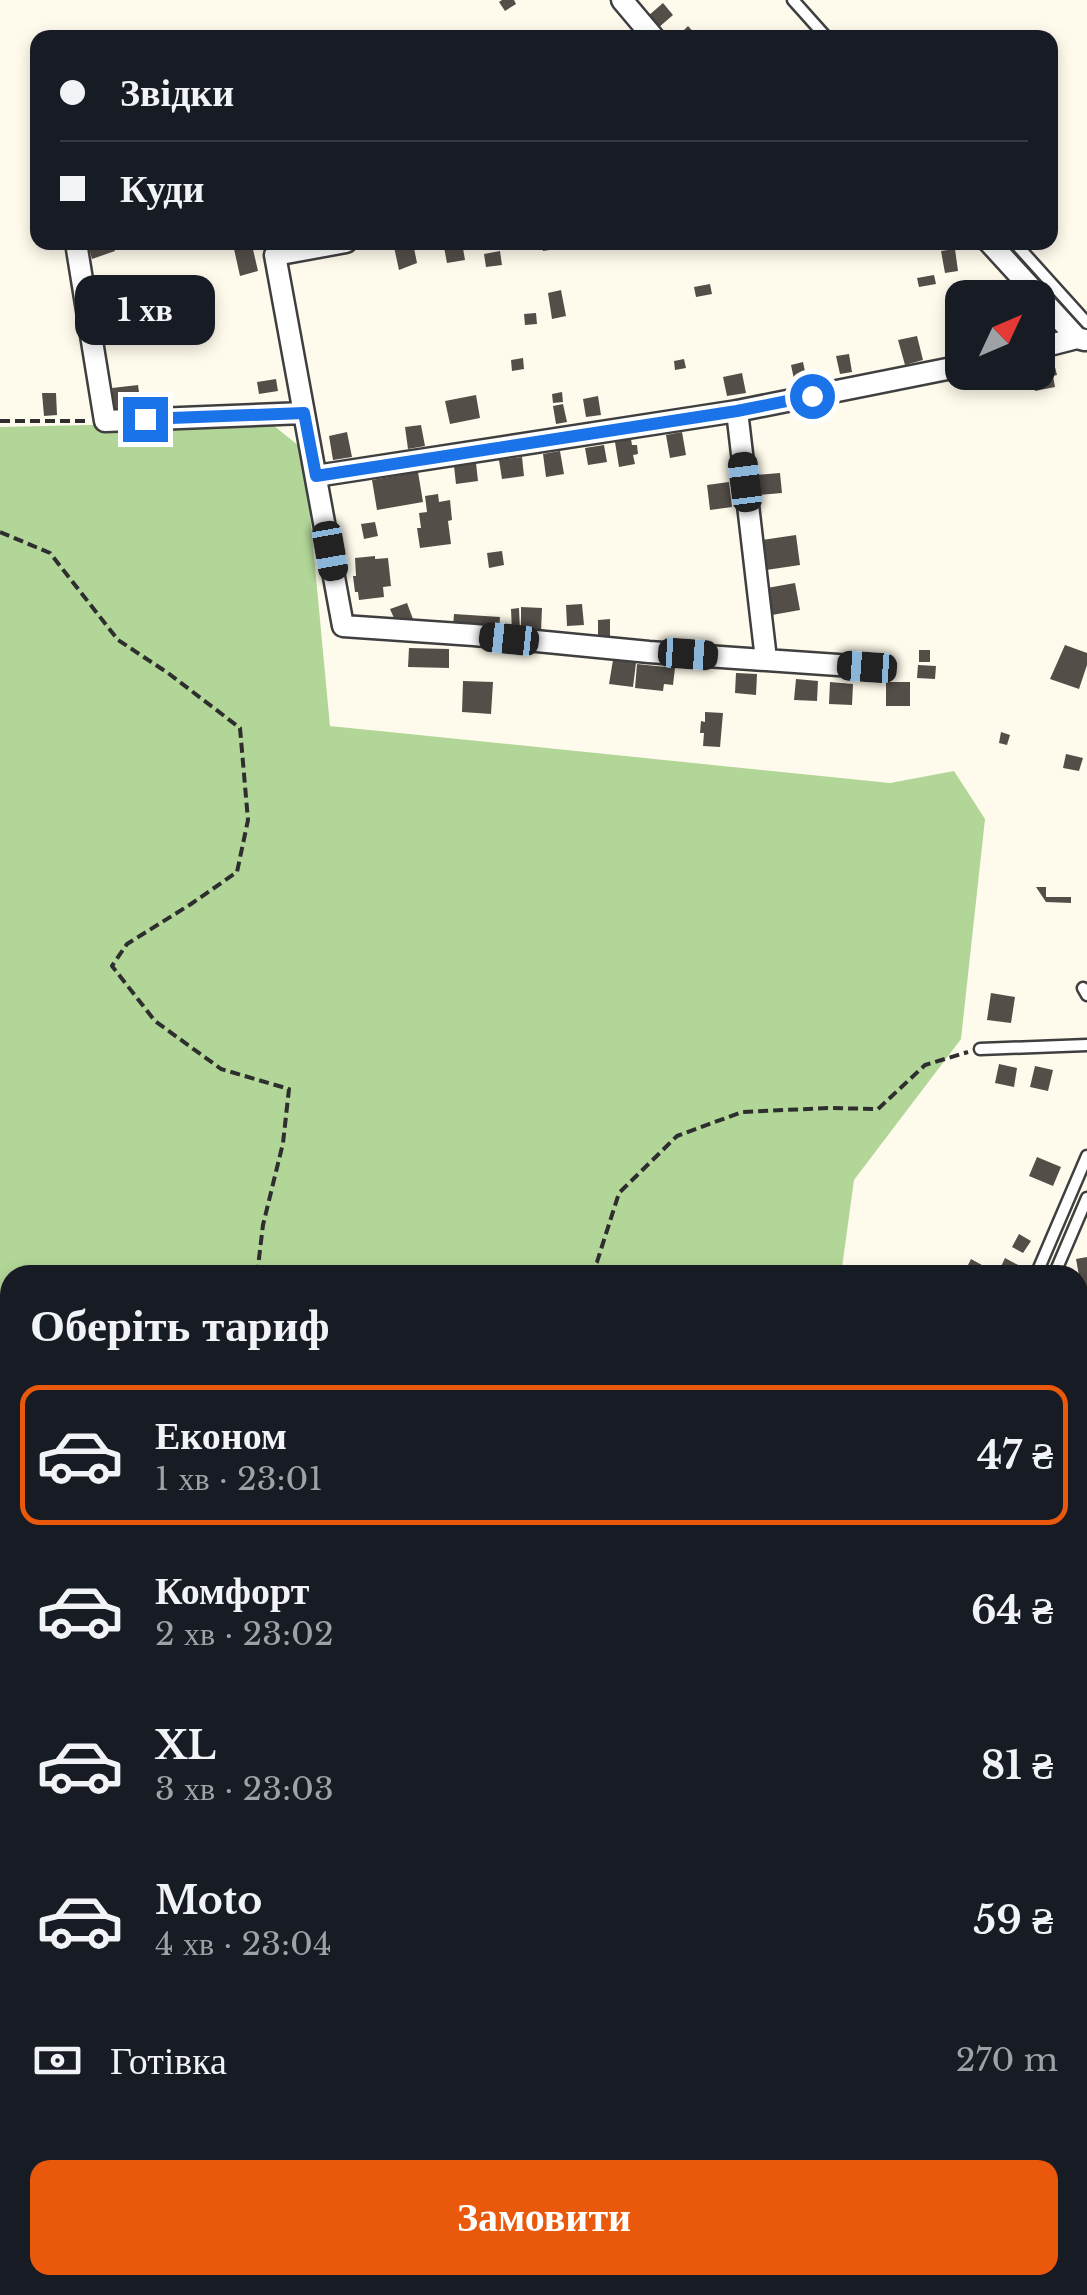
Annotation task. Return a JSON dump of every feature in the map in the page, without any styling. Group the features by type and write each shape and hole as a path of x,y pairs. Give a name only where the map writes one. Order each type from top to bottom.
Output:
{"street":[{"path":"622,0 647,30"},
{"path":"77,250 105,421 304,413"},
{"path":"302,250 275,255 343,626 867,667"},
{"path":"997,250 1084,334 1055,343"},
{"path":"316,476 737,411 945,369"},
{"path":"737,411 766,660"}],"lane":[{"path":"794,0 821,30"},
{"path":"1020,250 1084,334"},
{"path":"980,1049 1087,1045"},
{"path":"1040,1265 1087,1156"},
{"path":"1058,1265 1087,1198"}],"path":[{"path":"0,421 105,421"},
{"path":"0,532 50,554 118,640 240,728 248,820 236,872 127,944 112,966 155,1021 221,1069 289,1090 283,1143 263,1225 258,1265"},
{"path":"595,1265 619,1193 676,1136 742,1112 878,1109 925,1065 980,1049"}],"green space":[{"path":"268,421 304,450 330,726 890,783 954,771 985,819 961,1039 854,1180 842,1265 0,1265 0,427"}],"building":[{"path":"514,0 516,4 505,11 499,2"},
{"path":"663,3 673,15 658,28 648,16"},
{"path":"89,250 115,250 115,251 92,259"},
{"path":"234,250 253,250 258,271 240,276"},
{"path":"395,250 414,250 417,263 399,270"},
{"path":"445,250 463,250 465,260 447,263"},
{"path":"955,250 958,271 945,273 941,251"},
{"path":"500,251 502,265 486,267 484,254"},
{"path":"934,275 936,284 919,287 917,278"},
{"path":"710,284 712,294 696,297 694,287"},
{"path":"561,290 566,316 552,319 548,293"},
{"path":"115,291 119,307 109,309 105,293"},
{"path":"536,313 537,324 525,325 524,314"},
{"path":"917,336 923,360 905,365 898,340"},
{"path":"849,354 852,372 840,374 836,356"},
{"path":"523,358 524,369 512,371 511,360"},
{"path":"684,359 686,368 675,370 674,361"},
{"path":"803,362 807,381 795,384 791,365"},
{"path":"742,373 746,393 727,396 723,377"},
{"path":"276,379 278,391 259,394 257,382"},
{"path":"138,385 141,406 115,410 112,388"},
{"path":"562,392 563,402 553,403 552,394"},
{"path":"42,393 56,393 57,415 44,416"},
{"path":"476,395 480,418 450,424 445,401"},
{"path":"598,396 601,415 586,417 583,399"},
{"path":"563,404 567,422 556,424 553,406"},
{"path":"421,425 425,446 408,449 405,427"},
{"path":"347,432 352,457 333,460 329,436"},
{"path":"682,432 686,455 670,458 666,435"},
{"path":"631,439 632,445 637,445 635,464 619,467 615,442"},
{"path":"604,445 607,462 588,465 585,448"},
{"path":"560,451 564,474 546,477 543,454"},
{"path":"522,457 524,476 502,479 499,460"},
{"path":"476,463 478,481 456,484 454,466"},
{"path":"418,472 423,502 377,510 372,480"},
{"path":"780,473 782,493 758,495 756,475"},
{"path":"729,482 732,507 710,510 707,485"},
{"path":"438,494 439,502 450,500 451,544 420,548 419,513 427,512 425,496"},
{"path":"375,522 378,536 364,539 361,524"},
{"path":"796,535 800,565 766,570 762,540"},
{"path":"502,551 504,565 489,568 487,553"},
{"path":"355,558 388,558 391,586 383,587 384,597 359,600 353,576"},
{"path":"795,583 800,610 772,615 767,588"},
{"path":"407,603 413,619 397,625 390,609"},
{"path":"582,604 584,625 567,626 566,605"},
{"path":"521,607 542,608 541,632 521,631"},
{"path":"519,608 520,631 512,631 511,609"},
{"path":"454,614 500,617 499,631 453,627"},
{"path":"610,619 610,637 598,637 598,620"},
{"path":"1065,645 1087,653 1079,689 1050,679"},
{"path":"409,648 449,649 449,668 408,667"},
{"path":"919,650 930,650 930,662 919,662"},
{"path":"613,660 636,663 633,687 609,684"},
{"path":"637,664 675,668 673,685 664,684 663,691 635,688"},
{"path":"918,665 936,666 935,679 917,678"},
{"path":"736,673 757,674 756,695 735,693"},
{"path":"796,679 818,681 817,701 794,700"},
{"path":"463,681 493,682 491,714 462,712"},
{"path":"830,682 853,684 852,705 829,704"},
{"path":"886,682 910,682 910,706 886,706"},
{"path":"705,712 723,713 720,747 703,746 704,733 700,733"},
{"path":"1001,732 1010,735 1007,745 999,743"},
{"path":"1066,754 1083,758 1079,771 1063,768"},
{"path":"1036,887 1046,887 1046,897 1071,897 1071,903 1046,902"},
{"path":"991,993 1015,997 1011,1023 987,1020"},
{"path":"999,1064 1017,1068 1014,1087 995,1083"},
{"path":"1035,1066 1053,1070 1048,1091 1030,1087"},
{"path":"1037,1157 1061,1167 1053,1186 1029,1176"},
{"path":"1019,1234 1031,1241 1023,1253 1012,1247"},
{"path":"1087,1257 1087,1265 1077,1265 1076,1259"}],"route":[{"path":"145,419 304,413 316,476 812,396"}]}
